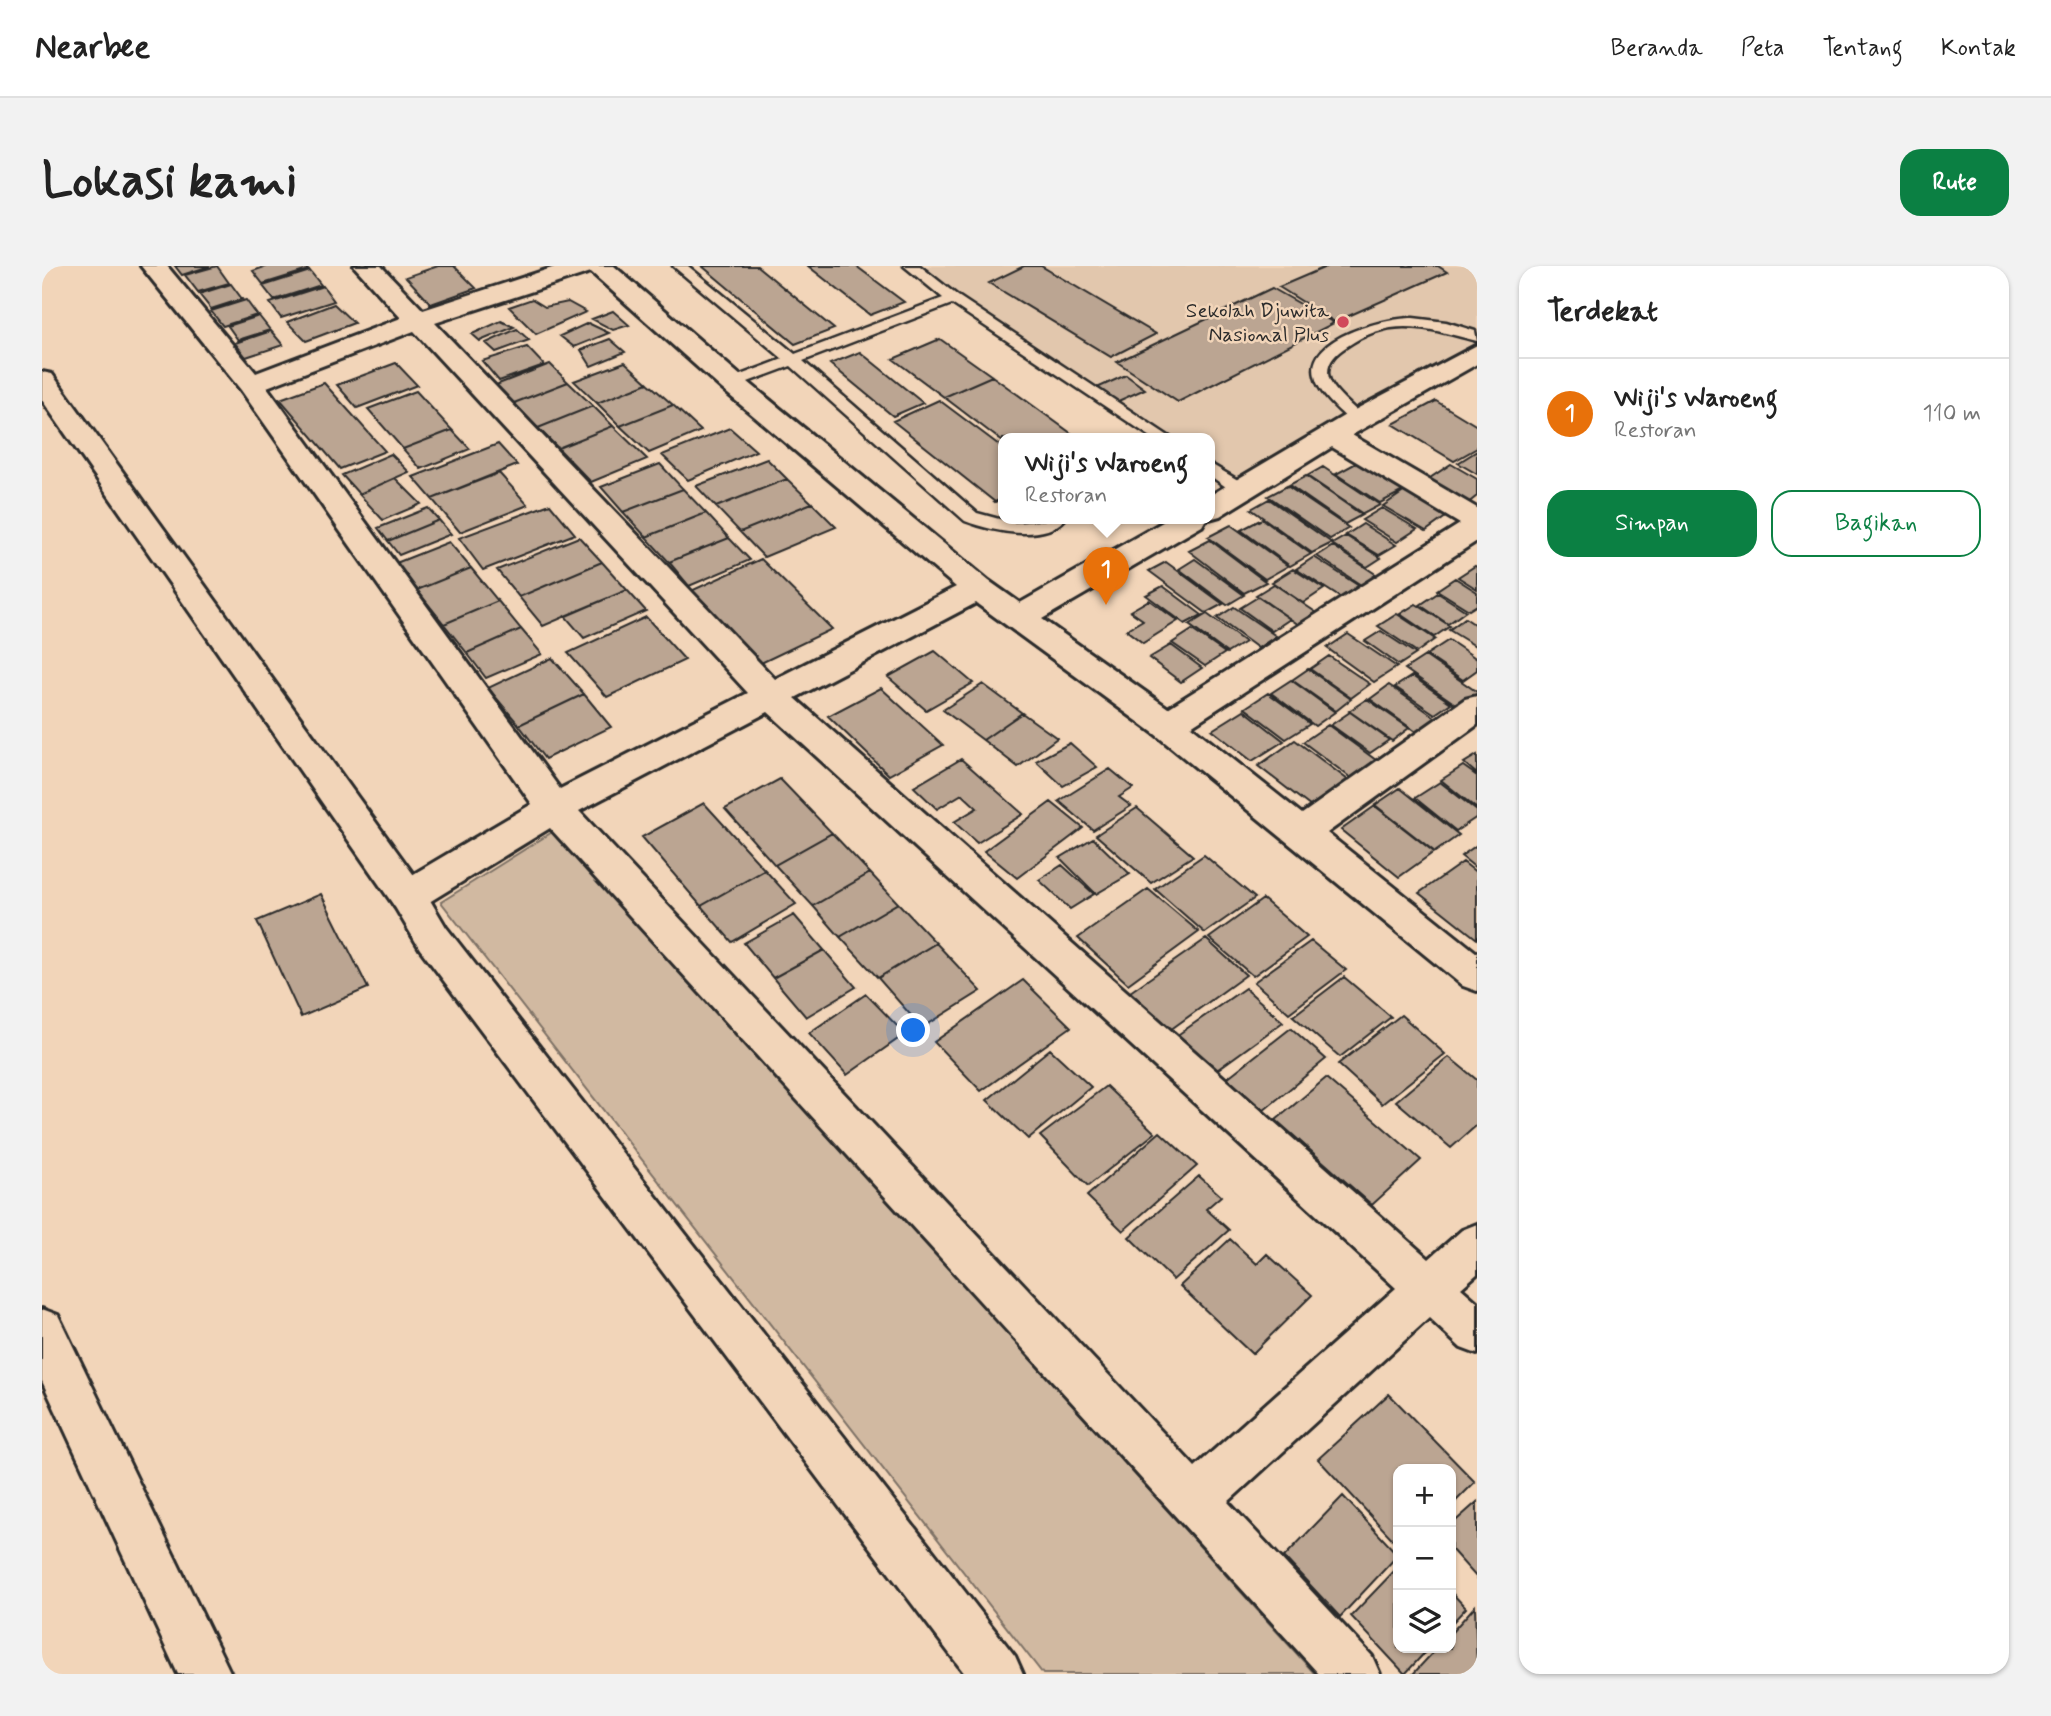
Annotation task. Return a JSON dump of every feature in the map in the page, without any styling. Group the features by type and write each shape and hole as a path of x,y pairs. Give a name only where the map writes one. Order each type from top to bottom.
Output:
{"main road":[{"path":"154,266 251,384 554,808 1354,1674"},
{"path":"367,266 770,695 1477,1332"},
{"path":"251,384 419,320 583,266"},
{"path":"599,266 732,383 978,589 1167,725 1477,975"},
{"path":"1215,506 1357,420 1477,353"},
{"path":"42,380 408,896 433,938 997,1674"},
{"path":"1167,725 1477,524 1332,435"},
{"path":"1020,617 1182,524"},
{"path":"408,896 554,808 978,589"},
{"path":"1301,833 1477,708"},
{"path":"1194,1500 1477,1245"},
{"path":"42,1331 205,1674"}],"lane":[{"path":"680,266 791,358 971,517 993,527 1013,530 1044,524"},
{"path":"911,266 953,299 1157,433"},
{"path":"732,383 791,358 953,299"},
{"path":"1357,420 1323,380 1320,371 1326,354 1343,341 1398,322 1441,325 1477,337"},
{"path":"1215,472 1242,490"}],"shaded area":[{"path":"911,266 1477,266 1477,354 1242,490 1215,472 1215,433 1157,433"},
{"path":"554,831 1315,1674 1043,1674 441,902"}],"building":[{"path":"175,266 210,266 182,275"},
{"path":"217,266 229,283 198,292 185,275"},
{"path":"267,266 304,266 308,270 263,284 253,271"},
{"path":"438,266 454,266 476,288 431,304 406,277"},
{"path":"702,266 757,266 834,329 795,344"},
{"path":"808,266 856,266 904,302 870,315"},
{"path":"1024,266 1041,266 1156,334 1111,357 989,283"},
{"path":"1328,266 1438,266 1447,272 1335,322 1279,287"},
{"path":"310,271 321,285 274,300 263,286"},
{"path":"231,284 242,299 211,309 199,294"},
{"path":"323,286 334,301 281,318 270,303"},
{"path":"1272,288 1334,323 1178,402 1117,362"},
{"path":"532,299 545,307 568,302 586,312 536,334 509,307"},
{"path":"246,300 257,315 223,326 211,311"},
{"path":"334,304 354,323 306,341 287,322"},
{"path":"613,311 629,325 613,330 592,319"},
{"path":"259,316 270,330 238,340 228,326"},
{"path":"501,321 514,327 480,341 472,334"},
{"path":"588,323 609,333 574,347 560,336"},
{"path":"517,329 529,340 496,352 486,343"},
{"path":"271,331 283,345 246,357 235,343"},
{"path":"610,339 625,352 591,366 581,350"},
{"path":"940,339 992,376 944,397 893,359"},
{"path":"527,347 544,365 499,381 482,361"},
{"path":"860,352 923,403 893,416 830,364"},
{"path":"625,362 648,383 597,403 574,381"},
{"path":"396,363 417,385 357,408 337,385"},
{"path":"550,364 568,382 514,403 496,385"},
{"path":"1126,375 1145,389 1116,402 1097,388"},
{"path":"992,376 1071,433 998,433 998,438 944,397"},
{"path":"568,382 593,406 538,428 514,403"},
{"path":"324,383 385,451 340,469 280,399"},
{"path":"648,383 673,405 620,426 597,403"},
{"path":"416,391 452,430 403,449 368,409"},
{"path":"939,400 998,444 998,500 995,502 893,421"},
{"path":"1436,401 1477,426 1477,448 1454,461 1393,424"},
{"path":"673,405 701,431 649,453 620,426"},
{"path":"593,406 613,426 558,448 538,428"},
{"path":"613,426 647,459 591,482 558,448"},
{"path":"730,428 756,451 688,480 662,455"},
{"path":"452,430 470,449 421,469 403,449"},
{"path":"498,444 517,465 432,499 413,477"},
{"path":"1477,451 1477,474 1458,463"},
{"path":"391,454 409,472 359,494 342,475"},
{"path":"767,459 787,479 716,507 696,486"},
{"path":"1360,461 1405,490 1380,503 1336,474"},
{"path":"660,464 683,489 623,512 601,487"},
{"path":"1451,464 1477,479 1477,496 1467,504 1427,480"},
{"path":"1323,467 1380,505 1363,514 1307,476"},
{"path":"499,473 528,505 460,532 432,499"},
{"path":"1306,476 1362,515 1345,524 1289,485"},
{"path":"395,478 421,504 383,520 359,494"},
{"path":"787,479 812,503 740,532 716,507"},
{"path":"1287,486 1349,528 1330,539 1268,496"},
{"path":"683,489 706,513 646,537 623,512"},
{"path":"1405,491 1447,516 1426,531 1383,506"},
{"path":"1269,499 1332,543 1312,553 1251,509"},
{"path":"812,503 836,527 764,557 740,532"},
{"path":"550,504 575,534 483,570 459,538"},
{"path":"428,508 439,520 388,541 378,528"},
{"path":"1382,508 1417,529 1397,542 1362,520"},
{"path":"706,513 729,538 669,562 646,537"},
{"path":"1262,519 1311,554 1290,566 1241,530"},
{"path":"439,520 451,534 399,555 388,541"},
{"path":"1363,524 1396,545 1379,555 1346,535"},
{"path":"1231,525 1288,566 1265,579 1208,537"},
{"path":"1346,536 1381,558 1367,567 1332,544"},
{"path":"579,537 602,562 519,597 497,570"},
{"path":"729,538 750,560 689,586 669,562"},
{"path":"1210,540 1266,582 1244,593 1189,551"},
{"path":"449,542 471,568 417,590 396,563"},
{"path":"1333,546 1377,575 1361,585 1317,556"},
{"path":"1314,557 1359,586 1341,598 1296,569"},
{"path":"761,559 832,629 761,663 691,591"},
{"path":"1195,559 1244,595 1227,605 1179,569"},
{"path":"602,562 627,590 543,626 519,597"},
{"path":"1166,562 1223,604 1206,613 1149,571"},
{"path":"1477,567 1477,589 1458,577"},
{"path":"471,568 498,601 444,624 417,590"},
{"path":"1293,569 1324,589 1303,603 1272,582"},
{"path":"1455,578 1477,592 1477,605 1469,610 1437,590"},
{"path":"1274,584 1320,615 1302,627 1256,595"},
{"path":"1163,586 1202,615 1185,624 1146,595"},
{"path":"627,590 646,611 584,638 565,616"},
{"path":"1438,593 1466,611 1448,624 1420,605"},
{"path":"1258,597 1290,619 1272,631 1240,608"},
{"path":"1149,600 1178,621 1143,643 1126,630 1143,620 1130,611"},
{"path":"498,601 521,629 467,653 444,624"},
{"path":"1416,604 1450,626 1434,637 1400,614"},
{"path":"1234,607 1276,636 1258,648 1217,618"},
{"path":"1207,614 1245,642 1227,653 1189,625"},
{"path":"1397,614 1435,639 1417,652 1378,626"},
{"path":"646,617 685,660 607,697 568,653"},
{"path":"1465,618 1477,626 1477,647 1449,630"},
{"path":"521,629 542,654 486,678 467,653"},
{"path":"1192,630 1225,653 1205,666 1172,643"},
{"path":"1381,631 1416,654 1399,665 1365,641"},
{"path":"1348,634 1397,667 1374,682 1327,648"},
{"path":"1449,640 1477,659 1477,670 1463,680 1426,655"},
{"path":"1171,645 1202,668 1181,682 1149,658"},
{"path":"935,651 973,683 926,710 888,677"},
{"path":"1329,656 1370,684 1351,698 1310,669"},
{"path":"1425,656 1477,692 1477,702 1464,710 1405,669"},
{"path":"552,658 584,694 519,725 488,688"},
{"path":"1308,669 1351,699 1336,711 1292,680"},
{"path":"1412,676 1451,703 1435,714 1395,687"},
{"path":"1291,680 1335,712 1315,726 1271,693"},
{"path":"983,684 1022,713 983,740 943,710"},
{"path":"1389,685 1442,722 1422,736 1370,699"},
{"path":"881,688 943,745 889,775 828,716"},
{"path":"1268,693 1310,724 1286,739 1245,708"},
{"path":"584,694 611,727 545,759 519,725"},
{"path":"1367,699 1409,728 1392,741 1349,711"},
{"path":"1244,710 1284,741 1252,761 1212,730"},
{"path":"1350,712 1389,740 1370,753 1331,725"},
{"path":"1022,713 1057,738 1018,767 983,740"},
{"path":"1328,725 1380,763 1355,781 1303,742"},
{"path":"1295,740 1352,783 1315,810 1258,766"},
{"path":"1070,743 1097,767 1063,786 1036,761"},
{"path":"1477,755 1477,774 1464,763"},
{"path":"961,759 1023,814 977,843 954,822 977,808 962,794 937,809 914,787"},
{"path":"1463,766 1477,776 1477,809 1441,780"},
{"path":"1110,769 1133,788 1119,797 1131,806 1093,830 1059,801"},
{"path":"780,779 832,833 775,865 725,809"},
{"path":"1440,782 1477,811 1477,817 1456,831 1415,798"},
{"path":"1400,788 1459,835 1435,852 1375,805"},
{"path":"1051,802 1083,828 1017,878 984,851"},
{"path":"704,803 765,870 701,906 642,837"},
{"path":"1375,806 1434,852 1399,877 1341,830"},
{"path":"1137,808 1193,856 1151,883 1096,835"},
{"path":"832,833 870,873 813,906 775,865"},
{"path":"1093,838 1130,874 1096,894 1060,858"},
{"path":"1477,845 1477,869 1461,856"},
{"path":"1204,855 1255,898 1205,933 1155,889"},
{"path":"1463,862 1477,873 1477,939 1419,893"},
{"path":"1062,865 1094,894 1070,909 1039,880"},
{"path":"765,870 796,904 732,942 701,906"},
{"path":"870,873 898,903 840,937 813,906"},
{"path":"1148,889 1199,932 1128,984 1078,938"},
{"path":"321,894 368,988 301,1017 257,921"},
{"path":"1263,899 1307,937 1253,976 1209,938"},
{"path":"898,903 936,943 878,978 840,937"},
{"path":"794,915 824,950 773,978 744,943"},
{"path":"1206,939 1246,975 1170,1030 1130,992"},
{"path":"1311,941 1346,970 1289,1013 1254,982"},
{"path":"936,943 981,991 922,1028 878,978"},
{"path":"824,950 856,987 806,1017 773,978"},
{"path":"1344,977 1391,1017 1340,1057 1293,1016"},
{"path":"1023,980 1071,1027 981,1091 934,1042"},
{"path":"1245,988 1283,1022 1214,1072 1176,1036"},
{"path":"866,994 905,1034 847,1075 809,1033"},
{"path":"1401,1015 1445,1054 1382,1104 1338,1064"},
{"path":"1291,1028 1326,1059 1263,1111 1227,1078"},
{"path":"1050,1049 1091,1087 1028,1139 987,1100"},
{"path":"1449,1057 1477,1080 1477,1125 1451,1148 1396,1101"},
{"path":"1326,1078 1421,1160 1372,1205 1276,1120"},
{"path":"1106,1086 1155,1133 1088,1186 1040,1136"},
{"path":"1160,1132 1197,1166 1123,1231 1087,1196"},
{"path":"1199,1176 1221,1196 1206,1209 1229,1230 1173,1280 1129,1237"},
{"path":"1230,1239 1257,1264 1267,1254 1312,1295 1252,1354 1180,1286"},
{"path":"1389,1394 1475,1482 1456,1501 1456,1464 1393,1464 1393,1540 1318,1459"},
{"path":"1343,1496 1393,1550 1393,1560 1340,1617 1284,1557"},
{"path":"1477,1502 1477,1578 1456,1555 1456,1521"},
{"path":"1393,1572 1393,1653 1424,1653 1405,1674 1351,1616"},
{"path":"1456,1597 1466,1608 1456,1619"},
{"path":"1475,1606 1477,1674 1413,1674 1432,1653 1456,1653 1456,1627"}],"place":[{"name":"Sekolah Djuwita Nasional Plus","path":"1343,322"},
{"name":"Wiji's Waroeng","path":"1106,605"}]}
